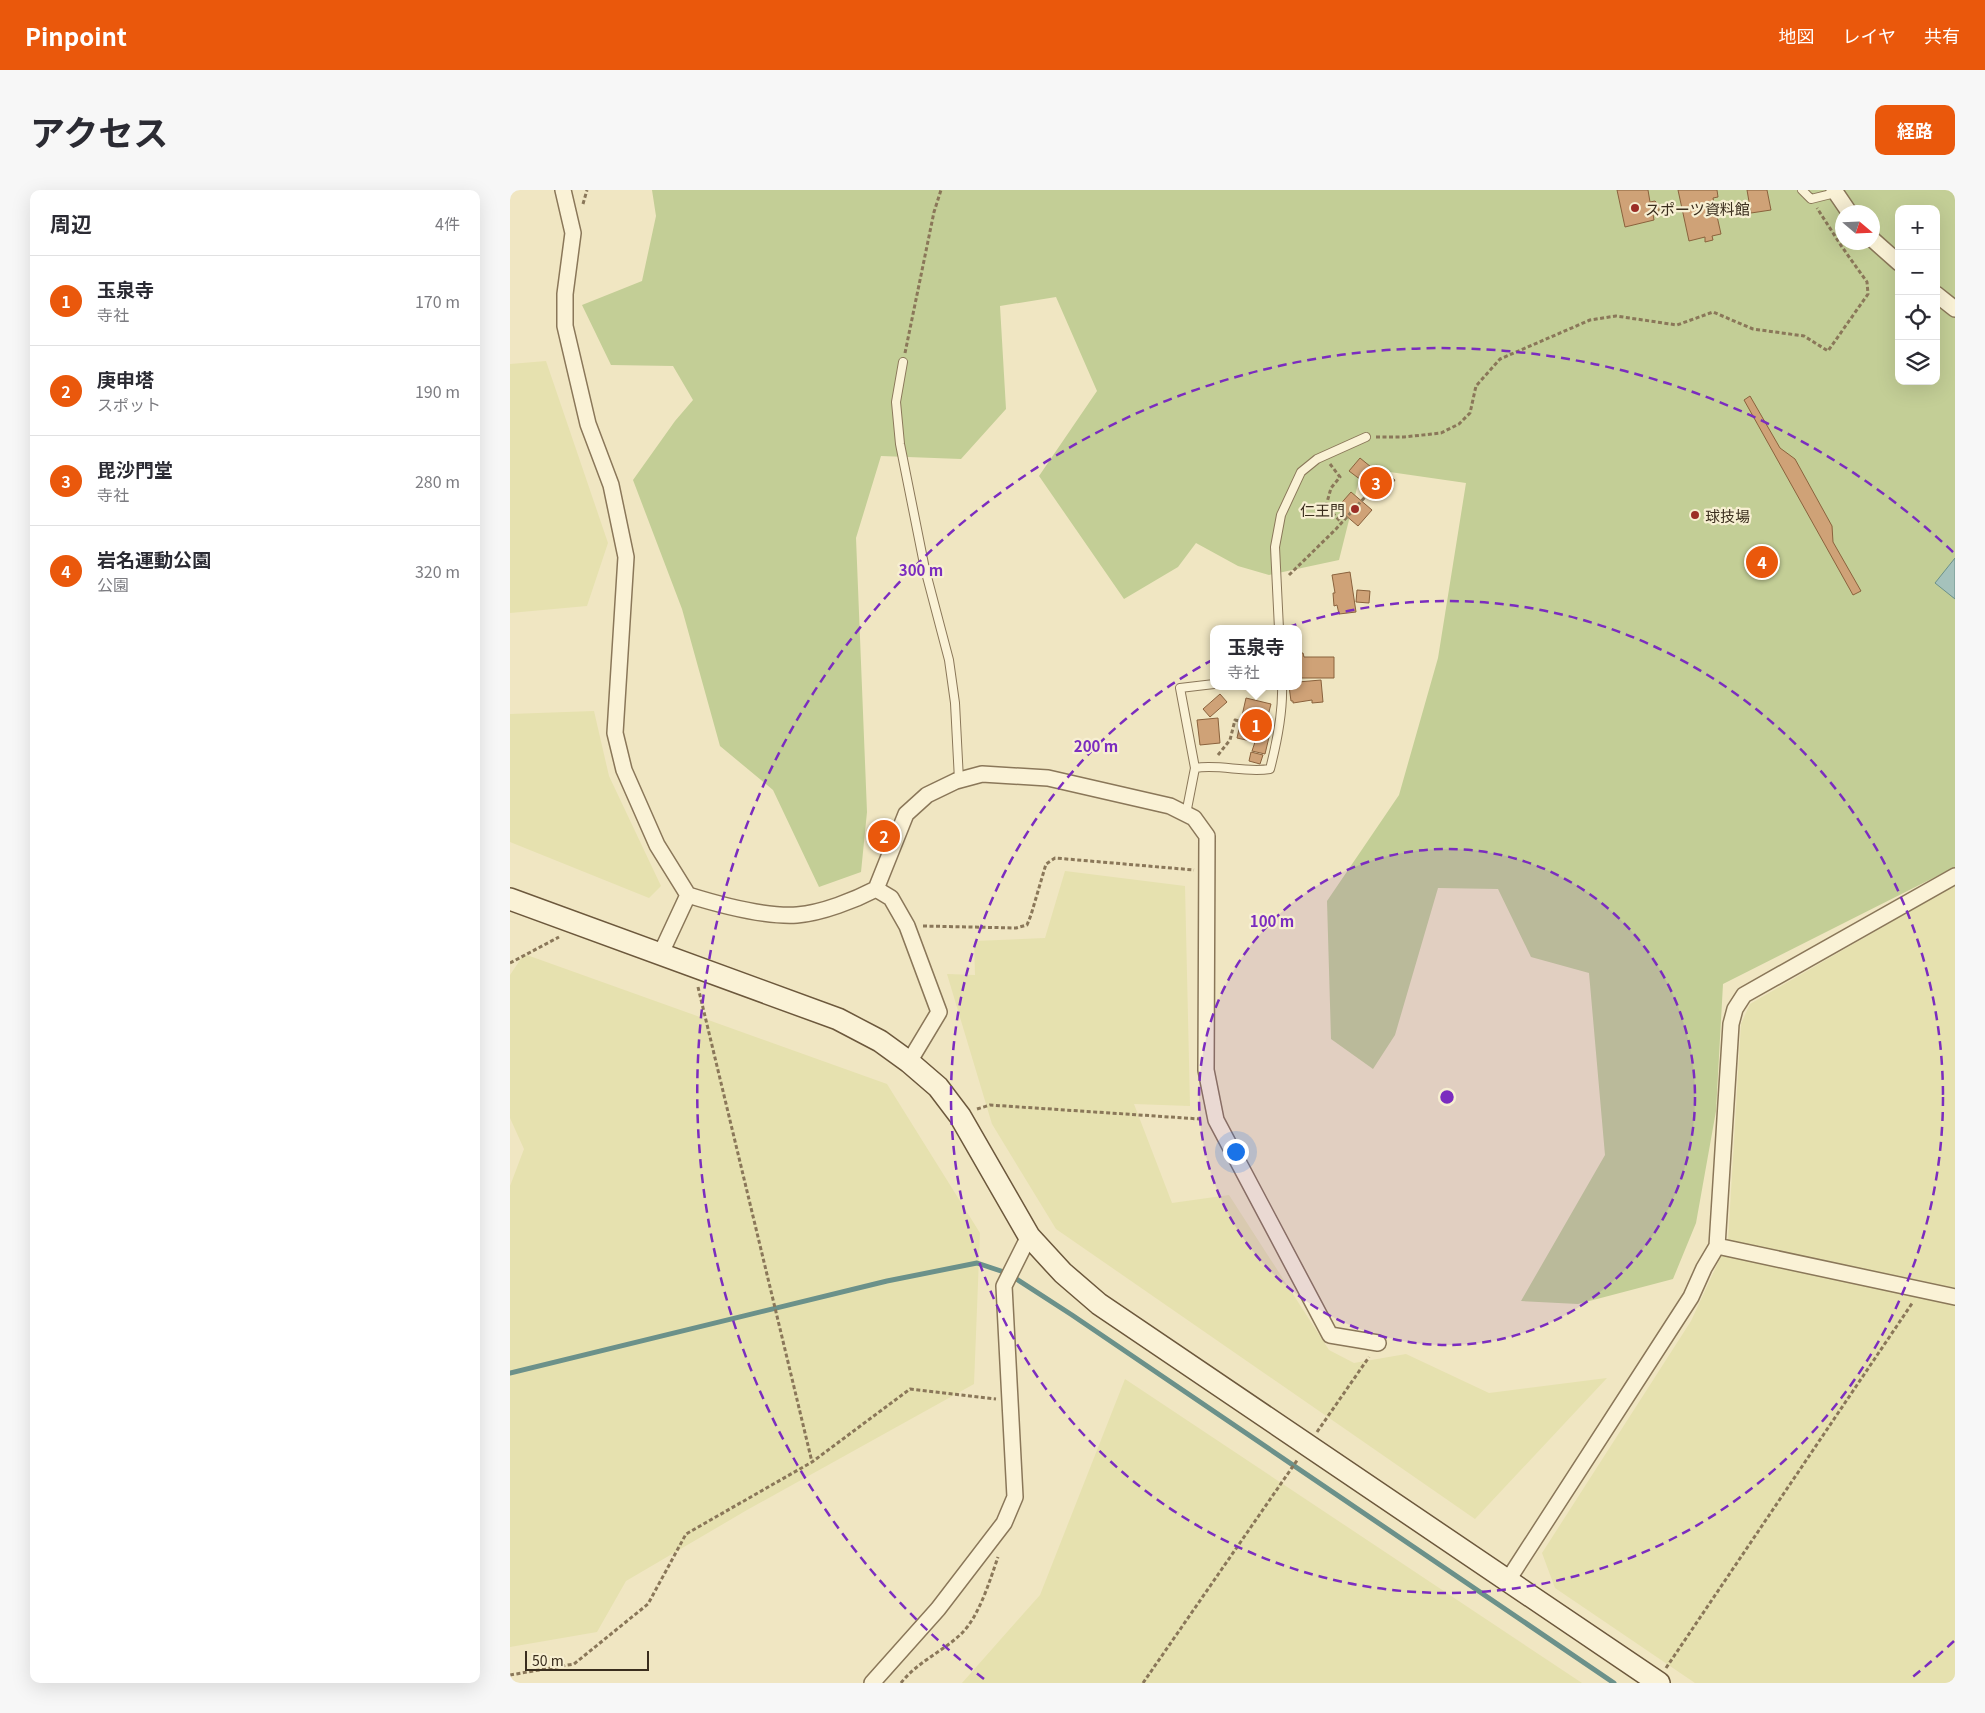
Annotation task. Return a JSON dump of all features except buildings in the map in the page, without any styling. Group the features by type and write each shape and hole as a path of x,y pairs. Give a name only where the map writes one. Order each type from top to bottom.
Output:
{"street":[{"path":"564,190 573,233 565,294 565,326 588,424 611,485 619,516 626,557 614,733 624,770 657,845 688,895 757,912 797,915 852,902 876,889 906,814 927,795 959,780 982,774 1048,778 1170,806 1194,818 1207,836 1206,1070 1216,1120 1330,1335 1378,1343"},
{"path":"1834,191 1844,205"},
{"path":"1880,246 1895,259"},
{"path":"1937,295 1955,309"},
{"path":"1508,1580 1691,1297 1704,1268 1717,1246 1731,1024 1735,1009 1744,995 1955,876"},
{"path":"876,889 891,898 907,926 940,1012 909,1062"},
{"path":"661,953 688,895"},
{"path":"510,898 838,1019 880,1040 938,1087 960,1116 1030,1236 1062,1273 1099,1304 1658,1682"},
{"path":"872,1683 938,1609 1004,1523 1015,1497 1004,1286 1030,1236"},
{"path":"1717,1246 1955,1297"}],"lane":[{"path":"1802,190 1811,199 1834,191"},
{"path":"903,362 896,402 900,444 926,569 949,660 955,703 959,780"},
{"path":"1279,625 1275,547 1281,515 1300,472 1324,455 1366,437"},
{"path":"1186,814 1194,768 1180,688 1210,684"},
{"path":"1194,768 1209,766 1270,769 1277,742 1283,700 1282,690"}],"path":[{"path":"903,362 934,212 941,190"},
{"path":"1366,437 1423,435 1441,433 1450,429 1459,424 1470,413 1476,386 1500,360 1590,320 1616,316 1677,325 1713,312 1753,329 1804,336 1828,351 1868,294 1867,282 1842,248 1811,199"},
{"path":"1324,455 1340,477 1331,488 1326,506 1342,523"},
{"path":"1304,559 1342,523 1365,497"},
{"path":"1209,766 1230,740 1235,720 1239,721"},
{"path":"907,926 1016,928 1027,925 1046,864 1055,858 1207,871"},
{"path":"510,963 582,925"},
{"path":"703,969 697,989 812,1462"},
{"path":"960,1116 990,1105 1216,1120"},
{"path":"1658,1682 1921,1289"},
{"path":"1143,1683 1378,1343"},
{"path":"510,1675 574,1664 648,1604 686,1534 812,1462 910,1389 987,1397 1011,1403"},
{"path":"900,1683 909,1672 934,1656 962,1633 978,1609 1000,1552"}],"shaded area":[{"path":"546,361 608,543 587,606 510,613 510,364"},
{"path":"594,711 609,776 661,886 649,898 510,842 510,714"},
{"path":"1065,871 1185,886 1190,1106 1134,1104 1172,1203 1229,1195 1329,1350 1354,1363 1406,1354 1489,1393 1607,1378 1475,1519 1056,1229 992,1124 947,974 975,975 974,941 1045,938"},
{"path":"1955,885 1955,1683 1695,1683 1555,1588 1542,1553 1691,1321 1728,1241 1741,1024 1750,1004"},
{"path":"524,954 887,1084 980,1233 974,1384 747,1510 626,1581 597,1632 510,1647 510,1186 524,1149 510,1118 510,975"},
{"path":"1125,1379 1582,1683 962,1683 1040,1595"}],"green space":[{"path":"652,190 1955,190 1955,867 1723,984 1716,1111 1696,1223 1673,1279 1578,1304 1521,1301 1605,1155 1589,973 1531,957 1498,889 1438,888 1395,1035 1373,1069 1331,1039 1327,901 1399,795 1438,658 1466,483 1362,468 1339,560 1269,575 1238,566 1196,543 1178,567 1124,599 1039,476 1097,391 1056,297 1000,306 1006,409 961,459 881,456 856,538 867,812 861,872 819,887 773,790 720,746 682,609 633,480 675,421 693,400 673,366 611,365 582,305 642,281 656,216"}],"water":[{"path":"1955,558 1955,599 1935,583"}],"waterway":[{"path":"510,1373 887,1281 977,1263 1007,1273 1072,1315 1614,1683"}],"place":[{"name":"スポーツ資料館","path":"1635,208"},
{"name":"毘沙門堂","path":"1376,483"},
{"name":"仁王門","path":"1355,509"},
{"name":"球技場","path":"1695,515"},
{"name":"岩名運動公園","path":"1762,562"},
{"name":"玉泉寺","path":"1256,725"},
{"name":"庚申塔","path":"884,836"}]}
